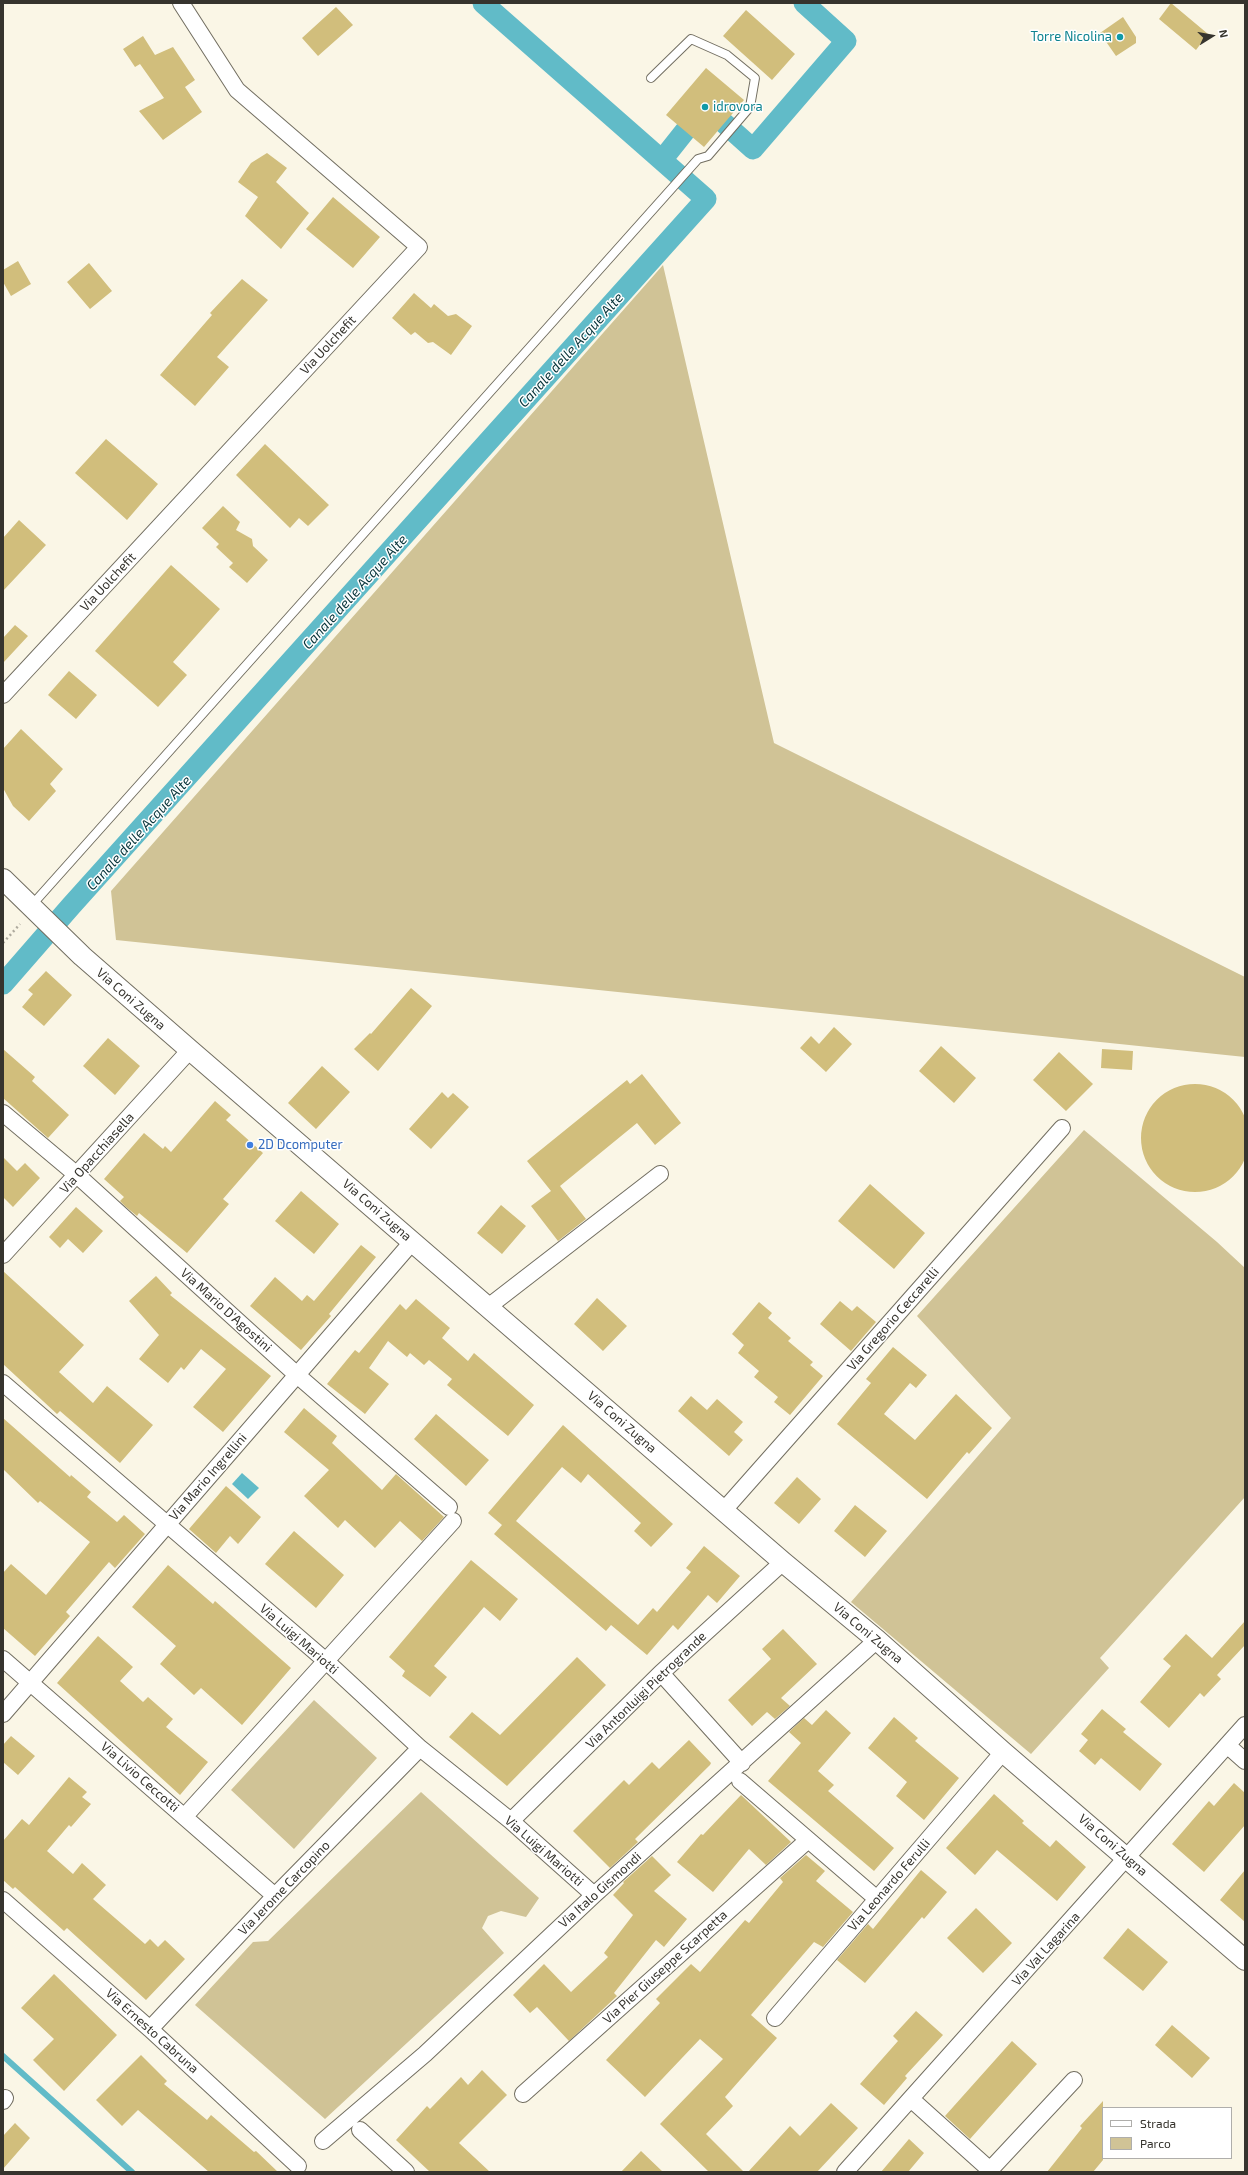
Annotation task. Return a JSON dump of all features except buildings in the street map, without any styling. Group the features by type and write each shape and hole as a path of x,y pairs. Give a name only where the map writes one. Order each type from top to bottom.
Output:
{"street":[{"name":"Via Uolchefit","path":"3,695 419,247 237,90 181,3"},
{"name":"Via Coni Zugna","path":"3,879 30,907 82,956 783,1562 877,1640 1003,1752 1128,1857 1245,1960"},
{"name":"Via Opacchiasella","path":"3,1255 78,1175 190,1050"},
{"name":"Via Mario D'Agostini","path":"3,1113 78,1175 451,1514 326,1661"},
{"name":"Via Gregorio Ceccarelli","path":"724,1510 1062,1128"},
{"path":"488,1307 660,1174"},
{"name":"Via Mario Ingrellini","path":"3,1714 413,1241"},
{"name":"Via Luigi Mariotti","path":"3,1383 326,1661 420,1748 511,1821 594,1895"},
{"name":"Via Antonluigi Pietrogrande","path":"511,1821 661,1673 783,1562"},
{"name":"Via Italo Gismondi","path":"323,2141 425,2054 594,1895 877,1640"},
{"name":"Via Livio Ceccotti","path":"3,1659 275,1896"},
{"path":"185,1816 326,1661"},
{"path":"661,1673 742,1763"},
{"name":"Via Val Lagarina","path":"845,2172 1245,1725"},
{"path":"1227,1745 1245,1761"},
{"name":"Via Jerome Carcopino","path":"150,2029 275,1896 420,1748"},
{"name":"Via Leonardo Ferulli","path":"775,2018 1003,1752"},
{"path":"740,1781 877,1898"},
{"name":"Via Pier Giuseppe Scarpetta","path":"523,2094 808,1840"},
{"name":"Via Ernesto Cabruna","path":"3,1900 150,2029 298,2166"},
{"path":"911,2099 990,2170 1074,2080"},
{"path":"360,2130 406,2172"}],"lane":[{"path":"30,907 698,159 708,156 719,144 750,107 755,78 727,55 691,39 651,78"}],"path":[{"path":"3,943 19,925 30,907"}],"green space":[{"path":"663,265 774,743 1245,977 1245,1057 116,940 111,891"},
{"path":"1084,1130 1217,1242 1245,1268 1245,1497 1100,1658 1109,1668 1031,1754 851,1602 1011,1418 917,1316"},
{"path":"314,1700 377,1758 294,1849 231,1790"},
{"path":"421,1792 539,1898 526,1917 501,1911 488,1916 482,1928 504,1953 325,2119 195,2005 253,1942 268,1941"}],"water":[{"path":"242,1473 259,1488 248,1499 232,1484"}],"waterway":[{"name":"Canale delle Acque Alte","path":"3,984 71,906 706,199 483,3"},
{"path":"724,123 753,149 846,41 804,3"},
{"path":"662,160 685,131"},
{"path":"3,2056 132,2172"}],"place":[{"name":"Torre Nicolina","path":"1120,37"},
{"name":"idrovora","path":"705,107"},
{"name":"2D Dcomputer","path":"250,1145"}]}
